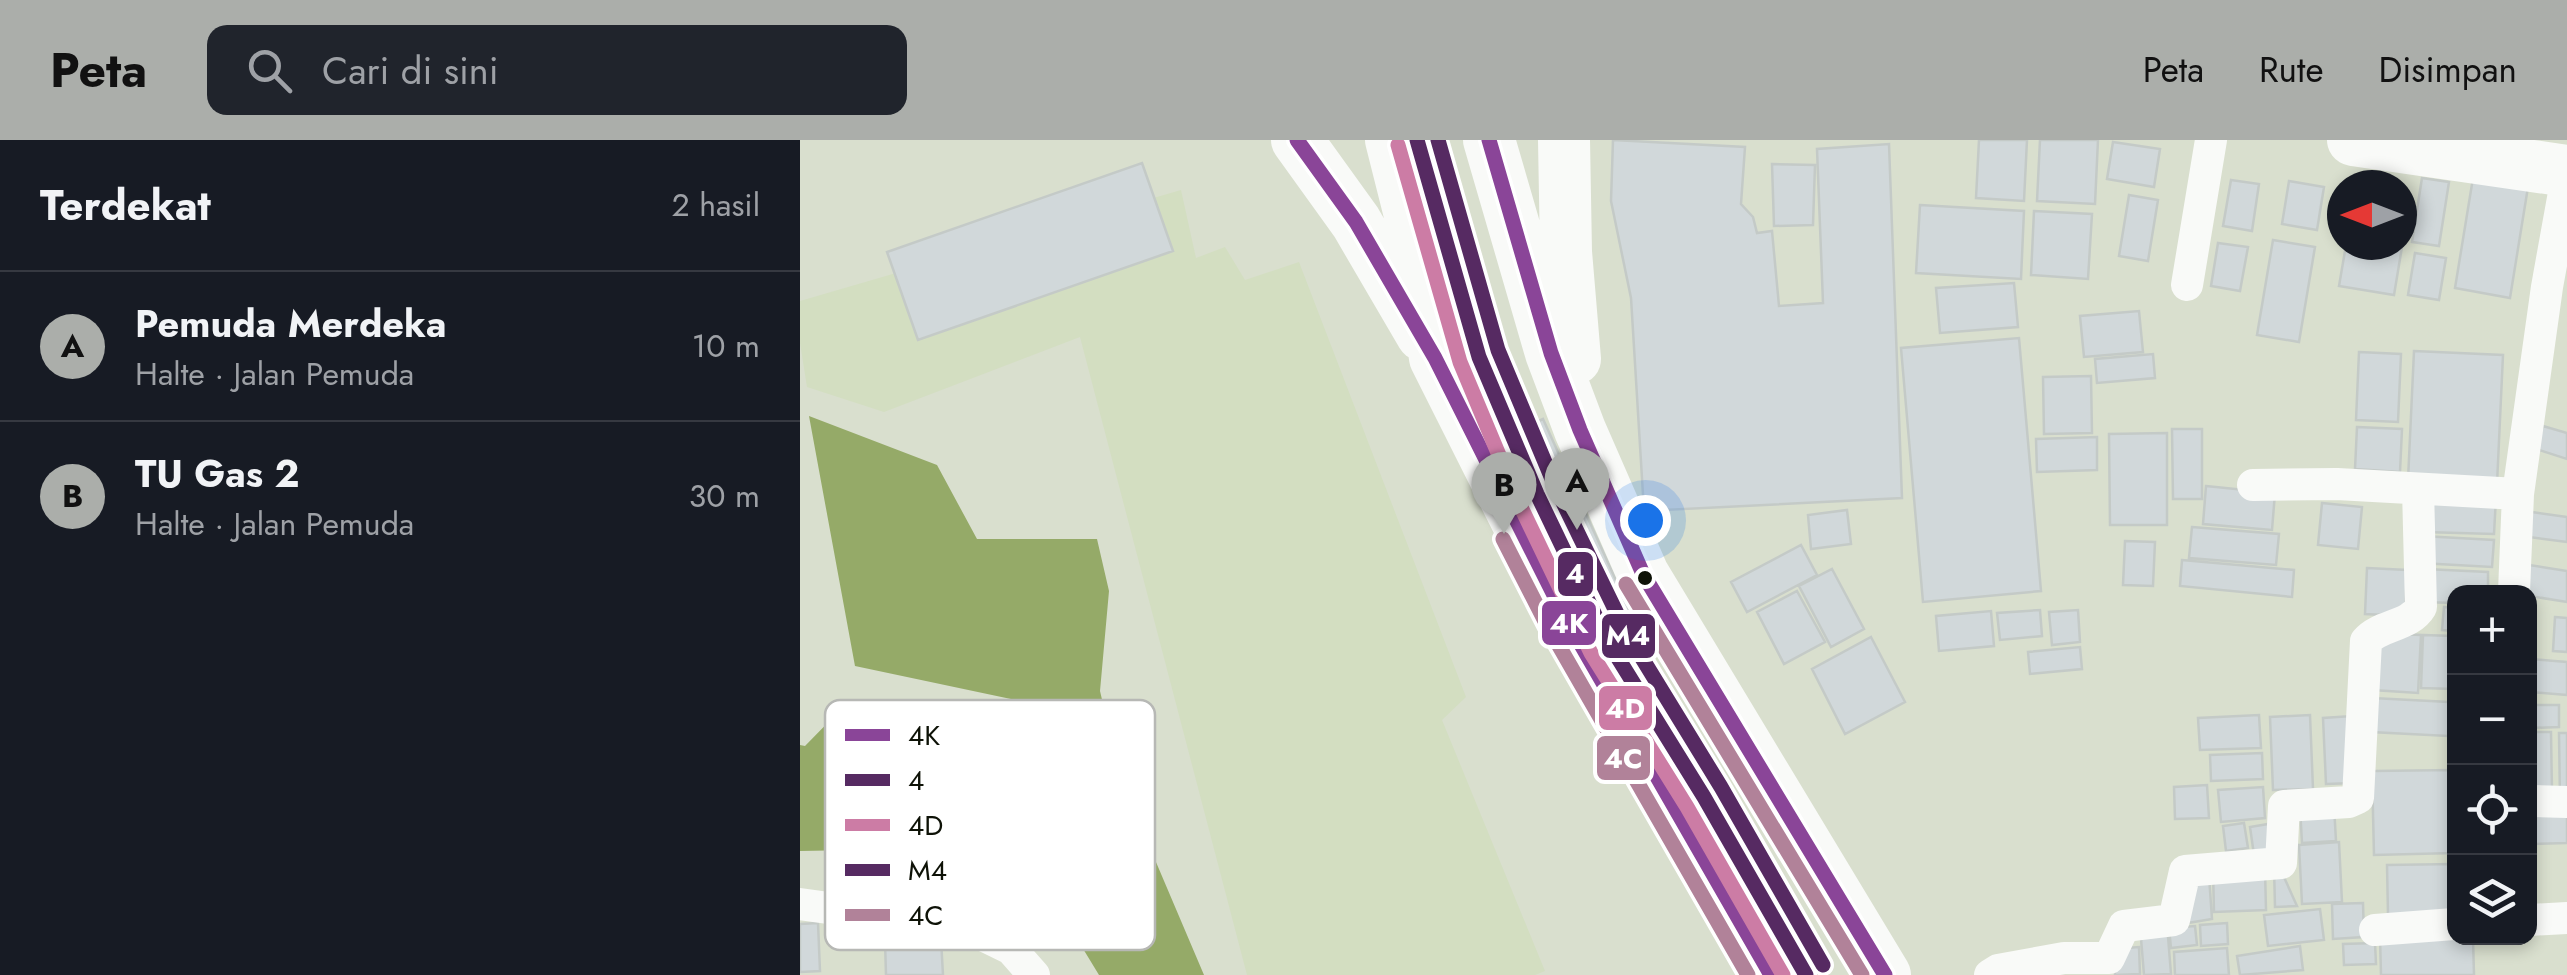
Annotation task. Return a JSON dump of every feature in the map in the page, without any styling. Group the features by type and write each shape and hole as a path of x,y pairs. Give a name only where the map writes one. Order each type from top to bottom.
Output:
{"main road":[{"path":"1297,140 1356,222 1435,358 1564,615 1771,975"},
{"path":"1390,140 1420,255 1435,358"},
{"path":"1489,140 1533,297 1580,430 1643,574 1884,975"},
{"path":"1564,140 1566,252 1580,430"},
{"path":"2354,140 2567,173"}],"street":[{"path":"2187,284 2212,140"},
{"path":"2514,585 2518,494 2567,173"},
{"path":"2253,485 2338,484 2518,494"},
{"path":"1990,975 1998,970 2064,958 2109,958 2124,926 2174,920 2185,871 2281,863 2284,806 2358,798 2366,641 2371,634 2414,618 2421,607 2418,489"},
{"path":"2537,801 2567,802"},
{"path":"800,904 825,907"},
{"path":"2537,920 2567,918"},
{"path":"2375,930 2447,925"},
{"path":"1011,950 1034,975"}],"shaded area":[{"path":"1181,190 1196,258 1225,247 1245,280 1299,262 1466,697 1442,720 1545,971 1535,975 1247,975 1080,337 884,412 807,387 800,343 800,301"},
{"path":"809,416 937,465 977,539 1097,539 1109,591 1102,700 1016,700 855,666"},
{"path":"825,726 825,851 800,851 800,745 805,746"},
{"path":"1155,860 1204,975 1099,975 1084,950 1155,950"}],"building":[{"path":"1613,140 1745,147 1741,204 1753,217 1757,233 1772,231 1779,306 1823,303 1817,149 1889,144 1902,498 1644,511 1631,298 1611,201"},
{"path":"1979,140 2027,140 2024,201 1976,198"},
{"path":"2040,140 2098,140 2095,204 2037,201"},
{"path":"2113,142 2160,149 2154,187 2107,179"},
{"path":"1142,163 1173,251 918,340 887,252"},
{"path":"1772,164 1815,165 1813,225 1774,226"},
{"path":"2422,178 2449,182 2439,246 2417,243"},
{"path":"2473,178 2528,187 2510,298 2455,288"},
{"path":"2231,180 2259,184 2252,231 2223,226"},
{"path":"2289,181 2324,187 2317,230 2282,224"},
{"path":"2129,195 2158,200 2148,261 2119,256"},
{"path":"1920,205 2024,211 2021,279 1916,273"},
{"path":"2034,211 2092,214 2088,279 2031,275"},
{"path":"2273,240 2315,247 2299,342 2257,335"},
{"path":"2218,243 2248,247 2240,291 2211,286"},
{"path":"2417,253 2446,258 2439,300 2408,295"},
{"path":"2343,260 2400,260 2394,295 2339,286"},
{"path":"2014,283 2018,327 1940,333 1936,288"},
{"path":"2139,311 2143,352 2084,357 2080,316"},
{"path":"2019,338 2041,591 1923,602 1901,348"},
{"path":"2414,351 2503,355 2497,484 2408,480"},
{"path":"2359,352 2401,354 2398,422 2356,420"},
{"path":"2153,354 2155,378 2097,383 2095,359"},
{"path":"2091,376 2092,433 2044,434 2043,377"},
{"path":"1543,419 1643,640 1618,650 1519,430"},
{"path":"2543,426 2567,433 2567,459 2536,449"},
{"path":"2357,427 2402,429 2400,472 2355,469"},
{"path":"2172,429 2202,429 2202,499 2173,499"},
{"path":"2167,433 2167,525 2110,525 2109,434"},
{"path":"2097,437 2097,470 2037,472 2036,439"},
{"path":"2206,486 2275,493 2272,530 2203,524"},
{"path":"2425,494 2496,497 2494,534 2424,532"},
{"path":"2322,503 2362,507 2358,549 2318,545"},
{"path":"1847,510 1851,544 1811,549 1808,515"},
{"path":"2532,512 2567,517 2567,542 2529,537"},
{"path":"2192,527 2279,534 2276,565 2189,558"},
{"path":"2422,536 2494,540 2492,567 2420,563"},
{"path":"2125,541 2155,542 2153,586 2123,585"},
{"path":"1801,545 1817,575 1747,612 1731,582"},
{"path":"2182,560 2294,570 2292,597 2180,586"},
{"path":"2523,564 2567,571 2567,602 2537,597 2537,585 2528,585"},
{"path":"2367,568 2407,570 2405,616 2365,614"},
{"path":"1832,569 1864,629 1831,647 1799,586"},
{"path":"2425,569 2488,572 2488,585 2447,585 2447,603 2423,602"},
{"path":"1797,591 1825,642 1784,664 1757,612"},
{"path":"2444,607 2447,607 2447,630 2442,630"},
{"path":"2040,610 2042,636 2000,640 1997,613"},
{"path":"2078,610 2080,642 2052,645 2049,612"},
{"path":"1991,611 1994,646 1939,651 1936,616"},
{"path":"2555,617 2567,618 2567,652 2553,651"},
{"path":"2376,633 2421,635 2418,693 2373,690"},
{"path":"2423,635 2447,636 2447,689 2421,688"},
{"path":"1871,637 1905,702 1845,734 1812,669"},
{"path":"2080,647 2082,669 2030,674 2028,652"},
{"path":"2537,660 2567,662 2567,695 2537,693"},
{"path":"2372,698 2447,702 2447,736 2371,732"},
{"path":"2537,705 2559,705 2559,727 2537,728"},
{"path":"2259,715 2261,748 2200,750 2198,718"},
{"path":"2310,715 2313,789 2273,790 2270,717"},
{"path":"2352,716 2354,783 2326,784 2323,718"},
{"path":"2537,732 2551,732 2552,792 2537,792"},
{"path":"2559,733 2567,733 2567,799 2560,800"},
{"path":"2262,753 2263,779 2211,781 2210,755"},
{"path":"2447,770 2447,853 2374,855 2372,771"},
{"path":"2207,785 2209,818 2175,819 2174,787"},
{"path":"2263,787 2265,818 2221,822 2218,790"},
{"path":"2537,804 2567,804 2567,843 2537,844"},
{"path":"2334,806 2336,841 2302,843 2300,807"},
{"path":"2244,823 2248,848 2226,851 2223,826"},
{"path":"2268,824 2272,853 2254,855 2250,827"},
{"path":"2339,842 2342,902 2302,904 2299,845"},
{"path":"2447,864 2447,915 2388,915 2387,865"},
{"path":"2274,867 2283,875 2297,906 2275,907"},
{"path":"2265,870 2266,910 2214,912 2213,871"},
{"path":"2209,876 2212,919 2188,923 2185,879"},
{"path":"2363,903 2364,937 2333,939 2332,904"},
{"path":"2320,909 2324,940 2268,946 2264,915"},
{"path":"818,923 820,971 800,972 800,924"},
{"path":"2227,923 2228,944 2201,946 2200,925"},
{"path":"2167,924 2171,974 2144,975 2140,926"},
{"path":"2195,926 2197,945 2171,948 2169,928"},
{"path":"2380,937 2447,938 2447,945 2473,945 2474,975 2381,975"},
{"path":"2375,943 2376,964 2344,965 2343,944"},
{"path":"2300,946 2303,970 2240,975 2237,956"},
{"path":"2139,947 2140,974 2115,975 2114,949"},
{"path":"2227,948 2229,975 2175,975 2174,952"},
{"path":"885,950 942,950 943,975 886,975"}],"transit line":[{"name":"4K","path":"1297,140 1356,222 1435,358 1564,615 1771,975"},
{"name":"4","path":"1417,140 1479,357 1537,494 1608,642 1704,797 1806,975"},
{"name":"M4","path":"1438,140 1498,350 1555,486 1626,632 1823,965"},
{"name":"4K","path":"1489,140 1551,353 1643,574 1885,975"},
{"name":"4D","path":"1398,145 1460,362 1519,503 1591,653 1687,807 1783,975"},
{"name":"4C","path":"1503,539 1547,625 1748,975"},
{"name":"4C","path":"1626,584 1862,975"}],"place":[{"name":"Pemuda Merdeka","path":"1577,530"},
{"name":"TU Gas 2","path":"1504,534"}]}
